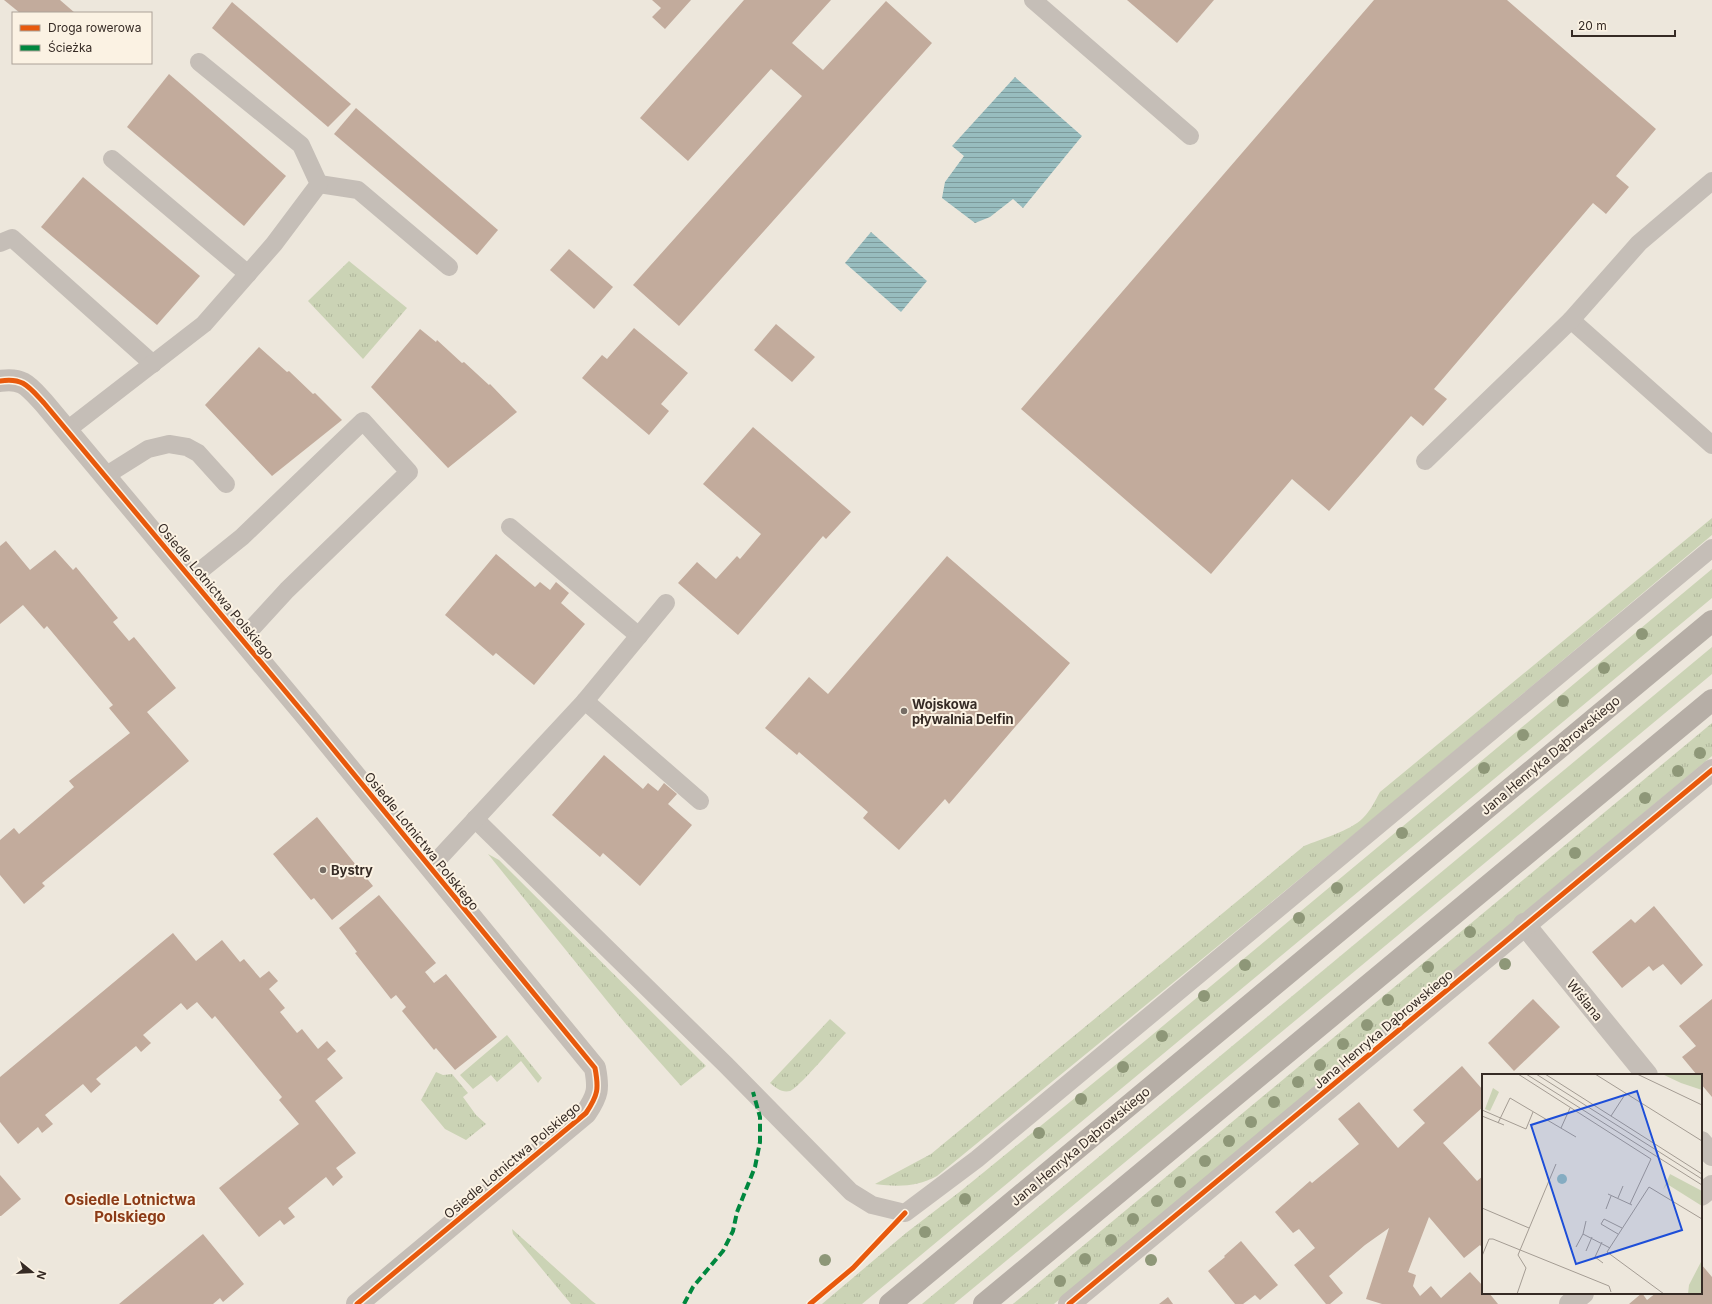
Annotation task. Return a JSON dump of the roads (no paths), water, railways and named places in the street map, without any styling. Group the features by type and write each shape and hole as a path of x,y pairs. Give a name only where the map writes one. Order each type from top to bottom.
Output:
{"main road":[{"name":"Jana Henryka Dąbrowskiego","path":"890,1304 1712,621"},
{"path":"984,1304 1712,700"}],"street":[{"name":"Osiedle Lotnictwa Polskiego","path":"0,381 14,380 26,384 67,430 242,639 595,1068 598,1085 594,1101 586,1112 357,1304"},
{"name":"Jana Henryka Dąbrowskiego","path":"1069,1304 1307,1108 1524,924 1712,770"},
{"name":"Wiślana","path":"1524,924 1646,1074"},
{"path":"1702,1143 1712,1155"},
{"path":"1702,1194 1712,1186"},
{"path":"1570,1304 1582,1294"}],"lane":[{"path":"1033,0 1190,136"},
{"path":"199,62 301,145 319,184"},
{"path":"112,159 248,274"},
{"path":"1425,461 1571,320 1639,243 1712,181"},
{"path":"319,184 358,190 449,267"},
{"path":"67,430 204,324 274,244 319,184"},
{"path":"0,243 12,238 153,364"},
{"path":"1571,320 1712,446"},
{"path":"191,578 242,537 363,421 409,472 287,590 242,639"},
{"path":"105,476 148,449 169,444 187,447 198,453 226,484"},
{"path":"510,527 639,636"},
{"path":"476,820 726,1065 851,1192 872,1205 905,1213 977,1160 1712,548"},
{"path":"430,868 585,701 666,603"},
{"path":"585,701 700,801"}],"water":[{"path":"1015,77 1082,136 1023,208 1013,199 990,217 975,223 942,198 945,182 964,156 952,146"},
{"path":"871,232 927,281 901,312 845,263"}],"place":[{"name":"Wojskowa pływalnia Delfin","path":"904,711"},
{"name":"Bystry","path":"323,870"}],"district":[{"name":"Osiedle Lotnictwa Polskiego","path":"130,1208"}]}
